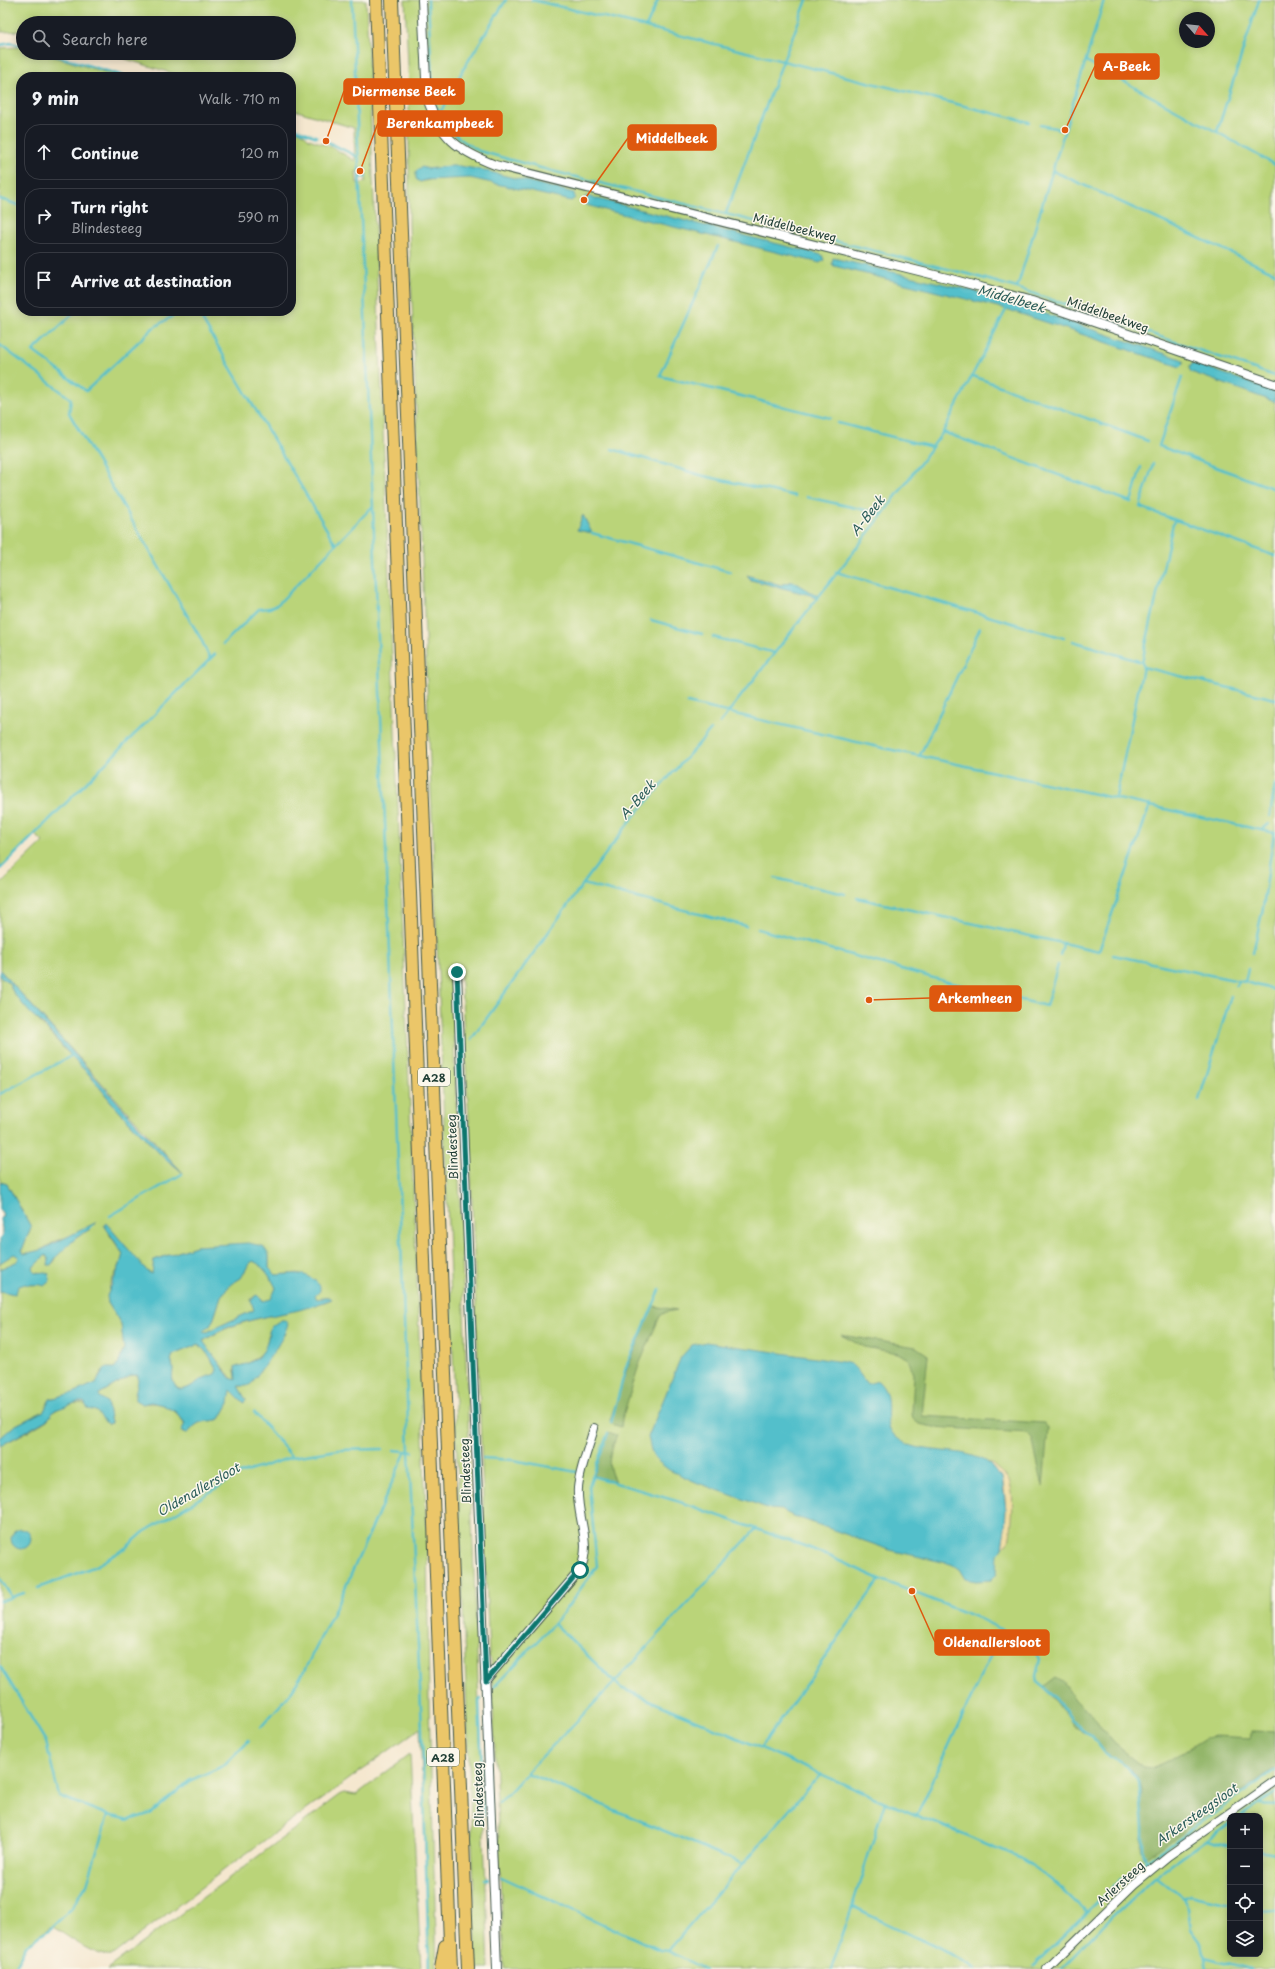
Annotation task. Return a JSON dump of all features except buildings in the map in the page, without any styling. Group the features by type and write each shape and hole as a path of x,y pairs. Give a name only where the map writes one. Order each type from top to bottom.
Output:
{"highway":[{"name":"A28","path":"376,0 451,1969"},
{"name":"A28","path":"392,0 468,1969"},
{"name":"A28","path":"441,1969 450,1921"}],"street":[{"name":"Middelbeekweg","path":"422,0 427,98 432,112 444,134 459,149 475,158 495,165 952,279 1032,301 1275,384"},
{"name":"Blindesteeg","path":"457,972 497,1969"},
{"path":"486,1681 580,1570 585,1559 586,1544 580,1512 578,1488 594,1428"},
{"name":"Arlersteeg","path":"1047,1969 1134,1884 1168,1856 1275,1781"}],"green space":[{"path":"0,0 366,0 427,1539 429,1707 437,1969 428,1969 429,1946 420,1728 229,1866 115,1954 108,1955 92,1951 53,1927 50,1927 27,1945 12,1969 0,1969 0,1446 46,1421 56,1410 71,1404 85,1404 97,1411 107,1424 111,1423 107,1402 99,1397 99,1394 132,1375 138,1375 139,1381 135,1395 142,1404 158,1404 171,1409 181,1419 188,1433 199,1423 220,1419 229,1403 229,1392 231,1390 244,1403 246,1400 238,1386 245,1386 274,1351 278,1342 285,1334 281,1320 272,1327 269,1332 266,1348 261,1354 246,1365 237,1366 234,1369 237,1378 234,1381 202,1342 233,1326 315,1305 332,1299 330,1297 317,1299 299,1273 276,1275 269,1268 269,1255 196,1246 154,1260 152,1274 148,1272 109,1234 123,1254 120,1265 110,1284 108,1303 121,1324 124,1349 118,1365 101,1373 96,1383 73,1393 50,1399 44,1411 14,1426 0,1438 0,1291 9,1292 12,1294 19,1286 25,1283 31,1285 40,1284 40,1272 35,1273 33,1270 36,1264 46,1255 49,1260 48,1265 54,1262 60,1252 74,1239 90,1229 56,1241 41,1250 24,1254 22,1250 31,1227 7,1184 0,1182 0,976 9,983 14,994 87,1072 117,1109 165,1159 183,1173 0,970 0,884 43,842 35,835 0,869 0,48 16,47 16,60 64,60 104,72 16,72 16,316 296,316 296,130 301,132 309,139 332,147 355,161 354,128 296,111 296,72 168,72 129,60 296,60 296,16 16,16 16,31 1,32 2,28 0,27","holes":["362,170 366,173 366,181 361,184 357,183 356,172"]},
{"path":"405,0 420,0 430,101 424,0 1275,0 1275,1969 504,1969 491,1659 489,1657 469,1120 460,967 451,968 489,1969 477,1969 409,225 409,86","holes":["422,168 433,169 429,180 420,182 418,179 418,171"]},
{"path":"14,1253 20,1257 18,1261 0,1269 0,1263"},
{"path":"253,1261 264,1269 270,1276 276,1288 271,1300 263,1301 255,1296 251,1299 254,1310 207,1332 203,1331 210,1326 221,1296 231,1284 241,1278 249,1264"},
{"path":"653,1306 677,1310 666,1312 660,1316 639,1365 622,1419 621,1427 611,1424 610,1420 626,1372"},
{"path":"841,1335 916,1347 928,1355 922,1416 1044,1423 1048,1428 1043,1487 1032,1438 1027,1433 934,1427 919,1424 913,1419 914,1374 908,1359 898,1353 864,1347"},
{"path":"199,1344 210,1357 217,1370 215,1374 187,1388 179,1389 173,1381 173,1366 171,1360 173,1355"},
{"path":"608,1432 617,1435 609,1464 615,1482 594,1476"},
{"path":"1056,1678 1063,1682 1076,1701 1097,1719 1102,1729 1115,1744 1144,1767 1152,1768 1166,1762 1205,1738 1215,1736 1250,1738 1252,1731 1275,1732 1275,1768 1144,1859 1141,1847 1143,1829 1141,1805 1142,1790 1138,1778 1131,1769 1103,1750 1092,1736 1073,1726 1052,1696 1043,1688"},
{"path":"410,1754 421,1969 107,1969 340,1795 344,1793 356,1795"}],"sand":[{"path":"989,1464 992,1464 1005,1475 1008,1479 1012,1492 1012,1519 1009,1542 1002,1547 1005,1512 1004,1486 1002,1477 995,1473"}],"water":[{"path":"460,166 482,170 574,193 575,198 571,201 470,178 426,180 420,182 416,179 416,171 422,167 428,169"},
{"path":"586,196 822,255 824,260 820,263 586,205 583,200"},
{"path":"833,258 974,291 1181,359 1184,363 1180,367 1006,309 834,266 832,264"},
{"path":"1194,363 1275,392 1275,402 1191,372 1189,368 1190,365"},
{"path":"583,515 592,533 577,530"},
{"path":"747,575 781,585 793,581 818,596 816,599 810,595 751,580"},
{"path":"0,970 143,1131 183,1173 165,1159 117,1109 87,1072 42,1023 31,1014 14,994 9,983 0,976"},
{"path":"0,1182 7,1184 31,1227 22,1250 24,1254 41,1250 97,1222 90,1229 76,1238 57,1256 51,1265 48,1265 49,1260 46,1255 33,1267 35,1273 45,1272 49,1274 50,1281 44,1286 25,1284 19,1286 15,1294 0,1291 0,1269 18,1261 19,1257 14,1254 0,1263 0,1240 2,1236 2,1228 0,1219 3,1215 0,1209"},
{"path":"106,1223 148,1272 152,1274 154,1260 196,1246 248,1243 263,1246 269,1255 269,1268 276,1275 300,1274 310,1277 320,1286 320,1291 315,1296 317,1299 330,1297 332,1299 299,1310 237,1324 214,1334 203,1341 230,1378 236,1380 235,1366 240,1366 250,1362 263,1352 271,1327 281,1320 285,1320 288,1324 277,1347 251,1384 247,1386 238,1386 246,1400 244,1403 231,1390 229,1403 220,1419 199,1423 188,1433 181,1432 185,1423 176,1412 163,1405 151,1402 142,1404 135,1400 138,1375 132,1375 99,1394 100,1397 107,1402 111,1423 107,1424 96,1411 88,1409 84,1402 78,1402 55,1410 48,1419 0,1446 0,1438 14,1426 44,1411 50,1399 73,1393 96,1383 105,1368 114,1368 118,1365 124,1349 121,1324 108,1303 107,1296 123,1254 104,1225","holes":["253,1261 264,1269 276,1288 271,1299 263,1301 257,1295 251,1301 254,1310 207,1332 203,1331 210,1326 221,1296 231,1284 241,1278 249,1264","199,1344 210,1357 217,1370 215,1374 202,1379 185,1389 178,1388 175,1386 173,1381 173,1367 171,1360 173,1355"]},
{"path":"706,1342 851,1364 867,1384 878,1381 884,1388 888,1403 888,1423 890,1430 902,1442 921,1448 973,1456 987,1462 1002,1477 1006,1510 1002,1547 998,1554 997,1573 991,1580 976,1581 966,1579 960,1569 951,1564 890,1550 791,1515 781,1510 770,1509 698,1483 669,1470 656,1460 651,1450 648,1437 681,1357 692,1345"},
{"path":"17,1529 25,1529 31,1535 31,1543 25,1549 17,1549 11,1543 11,1535"}],"waterway":[{"path":"352,0 409,1451 422,1730 429,1969"},
{"path":"428,0 433,99 436,107 452,130 460,139 479,151 552,171 968,274 1017,288 1275,376"},
{"path":"440,113 464,68 506,0"},
{"path":"532,0 646,27 658,0"},
{"path":"646,27 783,61 807,0"},
{"name":"A-Beek","path":"1017,288 1104,0"},
{"path":"1086,61 1217,132 1259,0"},
{"path":"0,45 11,43 16,44"},
{"path":"70,60 110,72"},
{"path":"726,213 783,61 1029,122"},
{"path":"1040,125 1065,130"},
{"path":"296,129 317,137"},
{"path":"1217,132 1275,165"},
{"path":"326,141 358,157"},
{"path":"1053,171 1275,273"},
{"name":"Middelbeek","path":"360,177 366,177"},
{"path":"0,199 16,204"},
{"path":"718,246 660,376 830,418"},
{"name":"A-Beek","path":"720,723 883,514 943,432 1008,306"},
{"path":"71,316 33,351 86,391 153,328 173,316"},
{"path":"200,316 336,545"},
{"path":"0,345 71,399 69,413 201,639 210,659 215,654"},
{"path":"973,376 1148,441"},
{"path":"1182,377 1159,446 1275,489"},
{"path":"838,423 932,447"},
{"path":"943,432 1131,502 1141,467"},
{"path":"612,449 704,476 795,496"},
{"path":"1153,464 1140,507 1275,556"},
{"path":"807,497 883,514"},
{"path":"223,644 259,609 270,608 278,604 373,506"},
{"path":"1142,662 1174,519"},
{"path":"592,533 731,572"},
{"path":"836,572 1064,638"},
{"path":"651,620 702,634"},
{"path":"920,755 980,628"},
{"path":"713,637 775,653"},
{"path":"1073,641 1142,662 1143,667 1275,699"},
{"path":"0,869 210,659"},
{"path":"1116,797 1143,667"},
{"path":"687,703 874,746 1275,833"},
{"name":"A-Beek","path":"471,1040 583,884 634,816 711,730"},
{"path":"1270,816 1275,784"},
{"path":"857,898 1099,951 1150,805"},
{"path":"1263,829 1269,824"},
{"path":"1253,953 1263,908 1274,832"},
{"path":"775,878 845,894"},
{"path":"583,884 746,926"},
{"path":"758,929 948,982 1046,1006 1058,965"},
{"path":"1060,955 1063,944"},
{"path":"1113,955 1239,981 1236,985"},
{"path":"1239,981 1245,982 1248,969"},
{"path":"1245,982 1275,990"},
{"path":"1199,1100 1231,996"},
{"path":"0,1094 71,1056"},
{"path":"110,1216 182,1174"},
{"path":"611,1423 626,1367 660,1290"},
{"path":"254,1412 292,1457"},
{"path":"494,1687 560,1617 597,1566 589,1486 608,1433"},
{"name":"Oldenallersloot","path":"38,1588 96,1566 127,1547 144,1532 240,1474 292,1457 338,1450 382,1449"},
{"name":"Oldenallersloot","path":"394,1450 413,1452"},
{"path":"261,1727 289,1695 303,1673 341,1597 406,1451"},
{"name":"Oldenallersloot","path":"483,1458 513,1460 577,1472"},
{"name":"Oldenallersloot","path":"592,1476 680,1502 810,1548 880,1579 978,1618 1027,1642 1035,1650 1040,1659 1036,1676 1037,1682 1056,1698 1070,1720 1092,1736 1104,1752 1126,1765 1139,1782 1143,1827 1143,1852 1146,1861"},
{"path":"527,1772 614,1683 755,1530"},
{"path":"0,1578 12,1598"},
{"path":"880,1579 761,1748 885,1802"},
{"name":"Oldenallersloot","path":"0,1601 24,1593"},
{"path":"554,1623 621,1688 761,1748"},
{"path":"917,1815 1002,1630"},
{"path":"0,1666 46,1742 59,1796 108,1815 87,1884 71,1909 50,1929 27,1945 13,1969"},
{"path":"481,1699 479,1701 484,1816"},
{"path":"108,1815 129,1820 152,1813 189,1781 223,1766 249,1740"},
{"name":"Arkersteegsloot","path":"1129,1874 1275,1770"},
{"path":"499,1803 527,1773 743,1864 668,1951"},
{"path":"743,1864 821,1773"},
{"path":"1245,1813 1275,1793"},
{"path":"852,1907 885,1802 1019,1858 1047,1876 1087,1913"},
{"path":"1260,1804 1275,1805"},
{"path":"1061,1969 1105,1923 1156,1876 1227,1825"},
{"path":"1208,1840 1227,1845"},
{"path":"1263,1852 1275,1854"},
{"path":"1156,1876 1183,1898 1188,1908 1191,1930 1202,1945 1207,1969"},
{"path":"501,1877 660,1950 668,1951 704,1969"},
{"name":"Arkersteegsloot","path":"1033,1966 1122,1879"},
{"path":"1183,1898 1191,1895 1227,1903"},
{"path":"831,1969 852,1907 955,1956 976,1969"},
{"path":"1263,1911 1275,1913"},
{"path":"1205,1957 1250,1969"}],"place":[{"name":"A-Beek","path":"1065,130"},
{"name":"Diermense Beek","path":"326,141"},
{"name":"Berenkampbeek","path":"360,171"},
{"name":"Middelbeek","path":"584,200"},
{"name":"Arkemheen","path":"869,1000"},
{"name":"Oldenallersloot","path":"912,1591"}],"route":[{"path":"457,972 486,1681 580,1570"}]}
